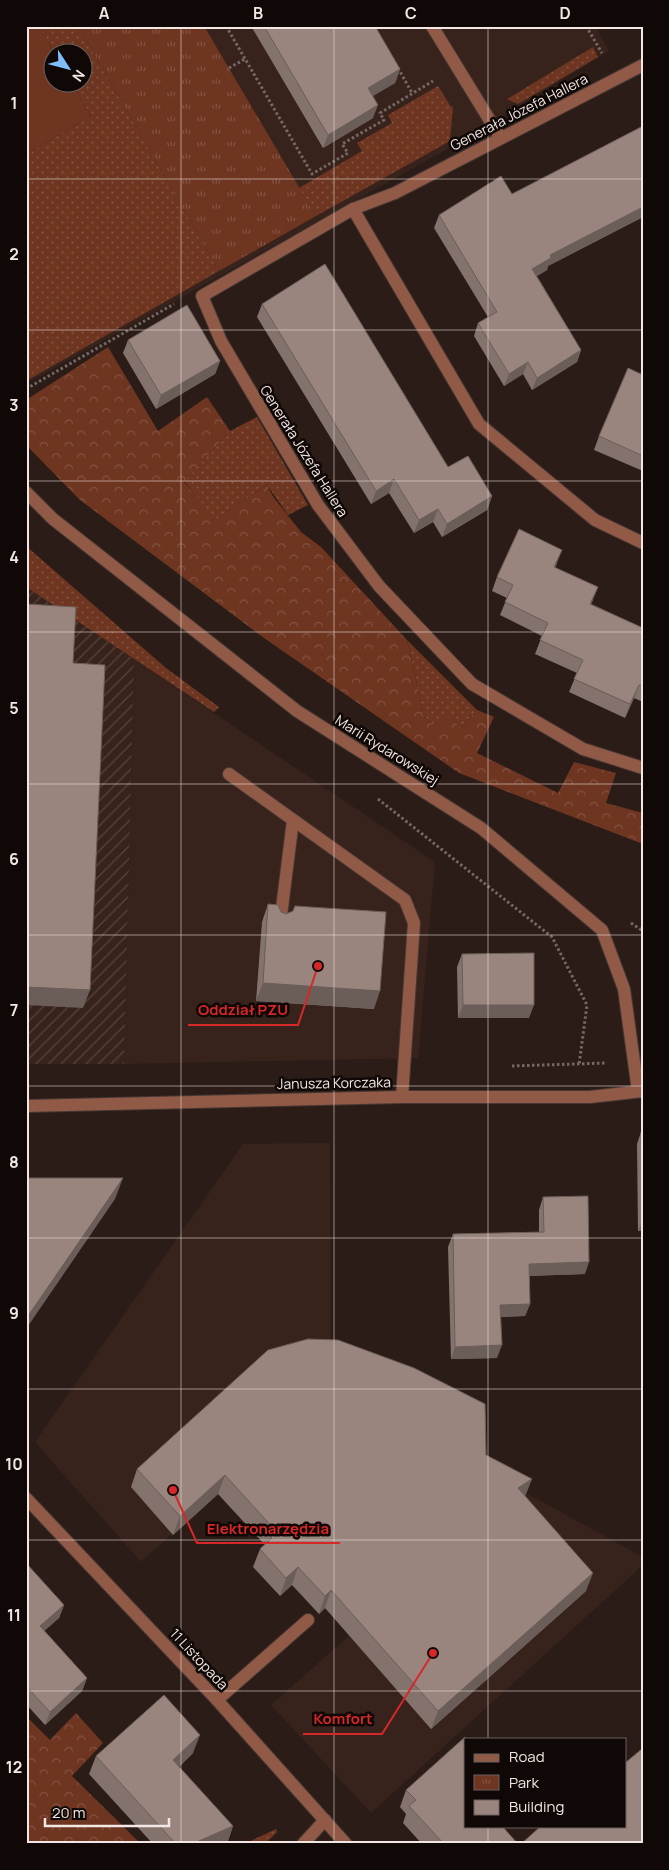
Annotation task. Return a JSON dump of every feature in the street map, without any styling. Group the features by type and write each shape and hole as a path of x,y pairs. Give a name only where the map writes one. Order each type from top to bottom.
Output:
{"street":[{"path":"432,26 500,137"},
{"name":"Generała Józefa Hallera","path":"643,65 500,137 395,193 353,209 200,293 221,341 318,505 379,586 472,684 583,749 643,768"},
{"path":"353,209 479,424 595,520 643,544"},
{"name":"Marii Rydarowskiej","path":"26,492 53,519 297,711 481,828 602,930 624,989 640,1091"},
{"path":"229,774 405,900 414,923 402,1097"},
{"path":"280,924 292,820"},
{"name":"Janusza Korczaka","path":"26,1106 402,1097 590,1097 640,1091"},
{"name":"11 Listopada","path":"26,1498 217,1700 346,1844"},
{"path":"217,1700 308,1620"},
{"path":"302,1844 325,1820"}],"path":[{"path":"226,26 312,174 348,153 342,144 384,120 380,113 441,76"},
{"path":"586,26 606,59"},
{"path":"228,68 245,59"},
{"path":"393,60 412,94"},
{"path":"26,389 200,293"},
{"path":"374,796 552,937 587,1005 579,1065"}],"shaded area":[{"path":"26,26 595,26 609,51 476,133 26,384"},
{"path":"26,587 134,659 124,1064 26,1064"},
{"path":"134,659 435,862 418,1058 124,1064"},
{"path":"330,1143 331,1358 315,1404 141,1562 35,1442 243,1144"},
{"path":"528,1494 643,1557 643,1565 371,1813 271,1705 349,1636"}],"green space":[{"path":"26,26 39,26 48,42 42,42 42,92 77,92 91,116 26,154"},
{"path":"39,26 78,26 87,42 48,42"},
{"path":"78,26 204,26 316,216 219,271 92,50 92,42 87,42"},
{"path":"593,47 598,57 518,104 507,99"},
{"path":"92,50 219,271 26,381 26,154 91,116 77,92 92,92"},
{"path":"438,86 451,107 453,106 450,141 316,216 299,188 362,151 357,143 392,123 388,115"},
{"path":"108,347 158,431 207,397 230,431 184,482 216,519 267,485 274,498 301,532 321,547 407,640 424,716 436,728 447,716 461,728 477,710 494,717 477,753 558,793 574,762 616,773 606,803 643,813 643,844 459,773 264,638 80,500 26,445 26,400"},
{"path":"257,417 308,505 288,515 267,485 215,520 184,481 230,431"},
{"path":"26,546 166,668 219,707 214,712 26,587"},
{"path":"407,640 477,710 461,728 436,728 424,716"},
{"path":"76,1713 103,1743 72,1776 141,1844 26,1844 26,1716 50,1740"},
{"path":"276,1829 277,1832 265,1844 244,1844"}],"building":[{"path":"264,26 375,26 400,69 368,88 378,105 328,135"},
{"path":"643,126 643,207 550,255 551,258 532,269 581,350 537,378 528,362 509,374 478,323 497,312 439,215 501,176 512,194"},
{"path":"325,264 448,467 468,456 492,496 447,524 438,509 419,520 394,479 376,491 262,304"},
{"path":"187,305 220,361 161,395 128,340"},
{"path":"628,368 643,375 643,456 599,436"},
{"path":"519,529 562,550 554,567 598,587 590,604 643,628 643,686 639,685 630,704 574,679 583,660 540,640 548,623 505,602 513,585 497,577"},
{"path":"26,604 76,607 73,663 105,665 90,990 26,987"},
{"path":"268,904 278,905 281,912 286,914 293,911 295,906 386,912 380,991 263,983"},
{"path":"534,953 534,1005 463,1005 462,954"},
{"path":"641,1132 643,1132 643,1211"},
{"path":"26,1178 123,1178 26,1319"},
{"path":"588,1196 589,1262 529,1264 530,1304 500,1305 502,1345 455,1347 453,1234 544,1232 543,1197"},
{"path":"308,1339 338,1340 414,1368 485,1404 486,1455 532,1479 518,1488 593,1573 438,1711 331,1590 325,1596 298,1567 286,1578 260,1549 272,1538 269,1535 274,1529 225,1475 180,1516 137,1469 268,1350"},
{"path":"26,1563 64,1605 40,1626 87,1678 50,1712 26,1686"},
{"path":"164,1695 200,1735 173,1760 233,1826 192,1844 176,1844 96,1756"},
{"path":"465,1737 464,1828 504,1828 518,1844 444,1844 409,1806 416,1800 406,1790"},
{"path":"643,1748 643,1839 638,1844 521,1844 539,1828 626,1828 626,1762"}],"place":[{"name":"Oddział PZU","path":"318,966"},
{"name":"Elektronarzędzia","path":"173,1490"},
{"name":"Komfort","path":"433,1653"}]}
